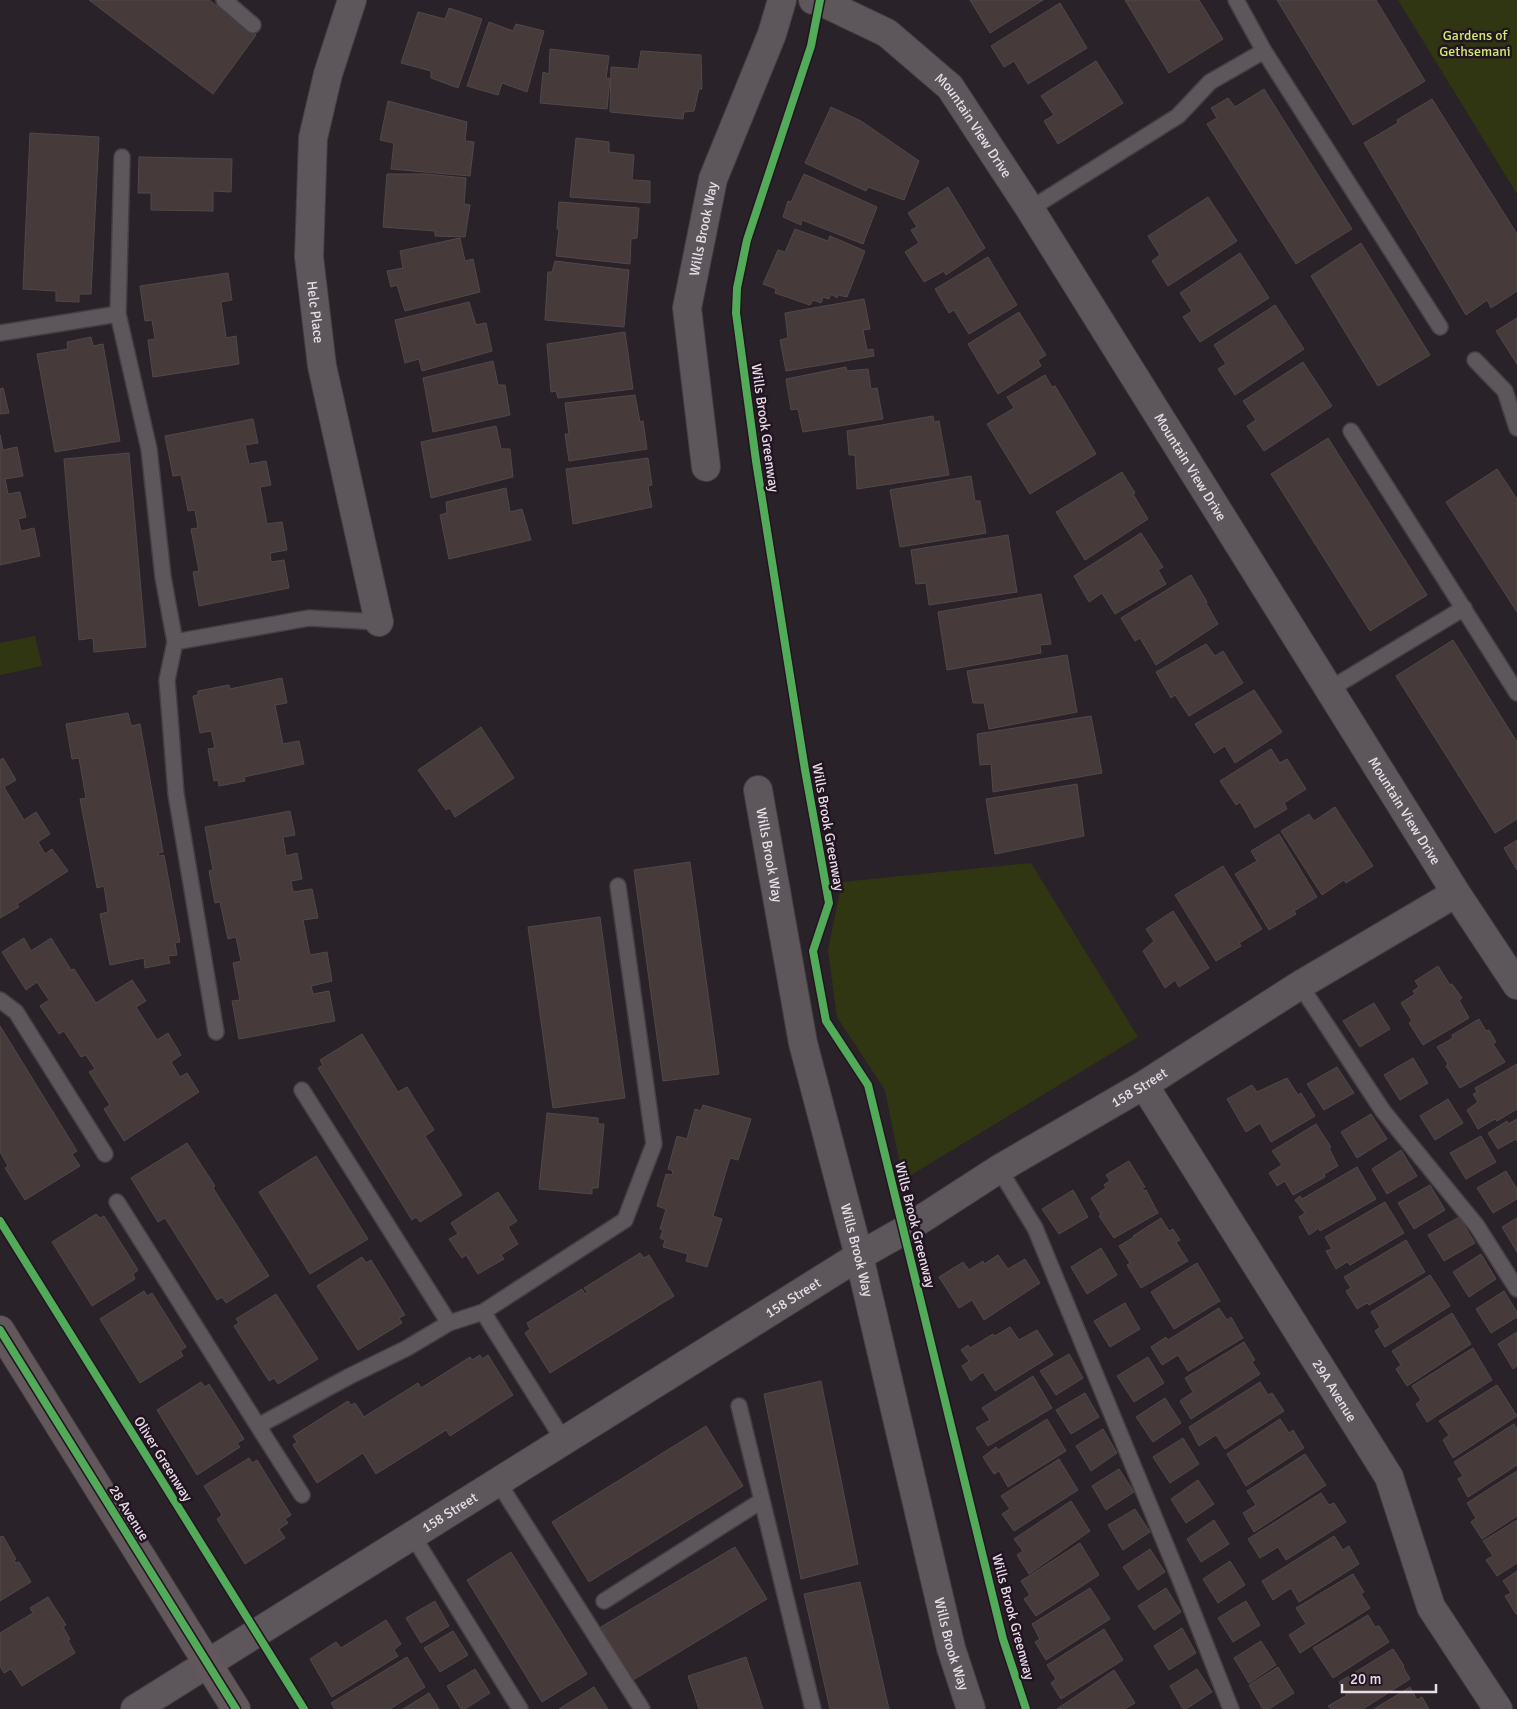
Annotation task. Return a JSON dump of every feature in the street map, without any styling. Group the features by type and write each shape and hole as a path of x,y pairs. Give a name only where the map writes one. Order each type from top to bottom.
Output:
{"street":[{"name":"Helc Place","path":"352,0 328,74 313,138 308,257 322,366 379,622"},
{"name":"Wills Brook Way","path":"706,467 687,308 713,179 772,34 782,0"},
{"name":"Mountain View Drive","path":"814,0 820,1 886,33 950,87 1030,209 1456,893 1517,985"},
{"name":"Wills Brook Way","path":"758,790 803,1043 859,1256 951,1648 971,1709"},
{"name":"158 Street","path":"135,1709 859,1256 903,1231 999,1169 1144,1085 1300,985 1456,893"},
{"name":"29A Avenue","path":"1144,1085 1389,1477 1431,1606 1498,1709"},
{"name":"28 Avenue","path":"0,1330 236,1709"}],"lane":[{"path":"224,0 253,25"},
{"path":"1236,0 1264,50 1440,327"},
{"path":"1030,209 1178,116 1210,82 1264,50"},
{"path":"122,157 118,314 149,449 162,577 175,642 167,680 176,794 216,1032"},
{"path":"0,333 118,314"},
{"path":"1474,360 1505,391 1517,428"},
{"path":"1351,431 1517,693"},
{"path":"1330,689 1464,608"},
{"path":"175,642 309,618 379,622"},
{"path":"258,1426 348,1377 407,1348 449,1323 484,1312 625,1220 654,1144 618,886"},
{"path":"1300,985 1383,1111 1477,1226 1517,1289"},
{"path":"0,1000 16,1012 105,1154"},
{"path":"302,1090 449,1323"},
{"path":"999,1169 1035,1228 1179,1577 1230,1709"},
{"path":"117,1202 302,1495"},
{"path":"484,1312 564,1440"},
{"path":"739,1406 813,1709"},
{"path":"498,1482 642,1709"},
{"path":"604,1601 761,1501"},
{"path":"413,1536 520,1709"}],"green space":[{"name":"Gardens of Gethsemani","path":"1398,0 1517,0 1517,194"},
{"path":"35,636 42,666 0,675 0,643"},
{"path":"1031,863 1138,1037 903,1180 885,1090 837,1017 828,950 842,882"}],"building":[{"path":"89,0 209,0 256,35 213,94"},
{"path":"970,0 1043,0 990,33"},
{"path":"1125,0 1199,0 1223,39 1169,73"},
{"path":"1277,0 1376,0 1425,81 1353,125"},
{"path":"1060,3 1087,48 1028,84 1014,61 1004,67 991,46"},
{"path":"449,8 482,19 458,88 431,78 431,71 401,63 418,12 445,19"},
{"path":"489,22 513,31 516,24 544,31 527,92 502,83 498,95 467,86"},
{"path":"550,49 609,56 606,79 610,78 607,109 540,103 543,72 549,74"},
{"path":"641,51 701,55 702,89 699,89 694,111 684,112 683,119 610,112 611,67 638,69"},
{"path":"1096,61 1123,103 1058,144 1044,121 1054,115 1041,96"},
{"path":"1264,89 1352,229 1296,264 1207,124 1217,118 1211,108 1228,98 1235,107"},
{"path":"1432,99 1517,234 1517,291 1491,308 1487,300 1466,315 1364,143 1398,123 1397,120"},
{"path":"388,101 467,122 465,141 474,142 470,176 391,169 394,143 380,140"},
{"path":"831,107 861,121 919,161 904,200 868,187 866,191 805,163"},
{"path":"30,133 99,137 91,294 79,294 79,302 56,301 56,291 23,289"},
{"path":"576,138 609,142 609,152 634,155 632,180 650,181 650,203 570,197"},
{"path":"139,157 232,159 231,192 213,191 213,211 151,210 151,193 138,193"},
{"path":"387,174 426,174 466,178 464,204 470,205 465,237 435,236 435,231 383,227"},
{"path":"804,174 877,207 863,244 802,220 801,225 783,217 788,201 791,202"},
{"path":"948,187 985,248 946,275 944,271 924,282 905,252 919,243 911,230 917,227 908,213"},
{"path":"1208,197 1237,241 1168,286 1152,261 1160,255 1148,236"},
{"path":"559,202 639,208 637,238 631,239 630,264 556,256"},
{"path":"795,229 828,241 830,236 865,251 847,297 838,295 837,298 831,294 829,299 823,297 821,303 813,300 810,305 775,293 776,289 763,284 778,250 785,252"},
{"path":"460,238 465,261 473,259 480,292 405,311 397,285 391,287 387,271 403,268 400,251"},
{"path":"1361,243 1430,355 1378,386 1311,276"},
{"path":"1240,253 1269,298 1200,342 1183,317 1192,311 1180,293"},
{"path":"988,257 1017,305 969,334 954,310 949,313 935,289"},
{"path":"555,261 629,270 624,327 545,320 548,272 552,272"},
{"path":"228,273 232,300 221,302 226,338 236,336 239,364 153,377 148,340 155,339 152,320 145,321 140,286"},
{"path":"864,299 870,329 863,330 867,350 873,349 874,356 786,371 780,340 788,338 785,313"},
{"path":"469,302 476,325 486,323 492,351 422,371 419,359 405,363 395,320"},
{"path":"1275,305 1304,349 1235,395 1218,369 1226,364 1214,345"},
{"path":"1019,312 1046,355 1038,360 1041,366 998,394 968,344"},
{"path":"1517,318 1517,364 1496,331"},
{"path":"625,332 633,389 558,398 556,391 551,392 547,344"},
{"path":"91,337 93,346 103,344 120,441 55,452 37,354 68,349 67,342"},
{"path":"493,361 498,385 505,385 510,415 433,432 423,378"},
{"path":"1303,362 1332,406 1264,451 1247,426 1256,420 1243,401"},
{"path":"846,367 847,371 868,369 871,389 877,388 883,419 803,432 798,409 791,410 786,379"},
{"path":"1045,375 1052,387 1055,386 1096,454 1030,494 987,424 1014,408 1007,397"},
{"path":"3,388 9,413 0,414 0,389"},
{"path":"635,395 640,422 643,421 647,449 569,461 565,434 569,434 565,403"},
{"path":"933,416 934,422 939,421 949,475 857,489 855,455 849,455 847,431"},
{"path":"253,419 258,443 245,445 249,464 266,461 271,485 260,487 267,524 282,522 287,550 270,553 271,562 284,560 289,588 199,606 193,572 199,571 191,529 198,528 195,510 188,511 181,475 173,476 165,436"},
{"path":"496,426 501,449 510,449 513,477 431,498 421,442"},
{"path":"0,435 3,450 17,447 23,476 5,479 8,494 20,492 26,517 18,519 21,531 34,528 40,556 0,565"},
{"path":"1328,438 1427,595 1370,631 1271,474"},
{"path":"129,453 146,647 94,652 93,638 79,640 64,459"},
{"path":"648,458 652,485 648,486 652,507 573,524 566,469"},
{"path":"1497,469 1517,499 1517,612 1446,502"},
{"path":"1122,472 1148,519 1085,560 1056,512"},
{"path":"971,476 975,501 980,501 986,533 900,547 890,490"},
{"path":"506,488 510,512 522,509 531,540 449,559 440,515 447,513 446,502"},
{"path":"1141,533 1163,567 1158,570 1166,584 1115,614 1102,593 1089,602 1074,576"},
{"path":"1008,535 1017,592 929,605 926,583 916,584 911,550"},
{"path":"1191,575 1218,624 1156,665 1140,638 1135,641 1121,618"},
{"path":"1041,594 1051,644 1040,645 1041,653 947,670 938,612"},
{"path":"1453,640 1517,742 1517,819 1495,833 1396,676"},
{"path":"1206,644 1215,656 1223,651 1243,683 1189,716 1175,695 1171,698 1156,672"},
{"path":"1067,655 1077,712 989,729 984,703 973,703 967,671"},
{"path":"282,678 287,703 275,705 283,744 299,741 304,764 244,777 245,781 219,786 218,780 214,781 208,749 215,748 211,731 200,733 193,696 198,695 198,691 229,685 230,689"},
{"path":"1254,690 1282,732 1235,763 1225,746 1214,753 1195,724"},
{"path":"128,713 131,726 140,724 163,852 158,853 159,856 164,855 180,942 175,943 177,955 168,956 170,963 145,968 144,958 110,965 100,914 108,912 104,886 97,888 80,799 86,798 79,758 72,759 66,724"},
{"path":"1091,716 1102,773 993,792 991,764 980,765 977,734"},
{"path":"481,727 514,778 455,817 450,808 446,810 418,770"},
{"path":"1271,749 1280,763 1287,759 1306,789 1284,803 1287,809 1255,828 1240,802 1236,805 1220,781"},
{"path":"3,758 16,780 4,787 24,820 36,812 50,834 38,842 45,854 52,849 68,871 17,904 19,907 0,918 0,760"},
{"path":"1077,784 1084,836 995,854 986,799"},
{"path":"1335,807 1373,866 1346,883 1344,880 1322,895 1281,831 1309,814 1314,821"},
{"path":"290,811 295,835 283,837 286,856 297,853 302,879 291,881 293,892 312,889 318,918 303,920 310,955 327,952 332,981 311,986 313,994 329,991 335,1021 239,1039 232,1001 240,1000 233,963 241,961 236,937 228,939 220,902 215,903 209,871 213,870 205,827"},
{"path":"1279,834 1317,897 1294,911 1296,914 1269,930 1235,874 1257,861 1251,851"},
{"path":"1517,840 1517,870 1504,848"},
{"path":"690,862 719,1074 663,1081 634,870"},
{"path":"1223,866 1262,929 1239,943 1241,946 1216,961 1175,895"},
{"path":"1173,911 1209,968 1179,987 1175,980 1165,988 1143,951 1154,941 1146,929"},
{"path":"600,917 625,1098 553,1108 528,927"},
{"path":"24,938 31,951 51,938 71,970 74,969 96,1003 132,980 146,1001 136,1007 157,1040 168,1033 181,1055 171,1062 180,1077 187,1073 199,1092 124,1141 104,1109 110,1105 89,1072 95,1069 86,1055 81,1057 64,1031 59,1034 40,1006 49,1000 37,982 26,990 2,952"},
{"path":"1438,966 1450,985 1452,984 1462,998 1459,1000 1469,1018 1423,1045 1409,1023 1412,1021 1401,1003 1415,994 1413,991 1419,987 1415,981"},
{"path":"1374,1003 1390,1029 1360,1047 1343,1021"},
{"path":"1479,1019 1486,1031 1489,1030 1496,1042 1493,1044 1505,1062 1460,1088 1437,1047 1453,1038 1452,1035"},
{"path":"0,1026 77,1151 72,1154 80,1166 25,1200 5,1168 8,1166 0,1152"},
{"path":"362,1034 398,1092 407,1087 434,1130 425,1136 462,1195 420,1222 416,1217 412,1220 318,1068 323,1065 320,1060"},
{"path":"1413,1058 1428,1083 1400,1100 1384,1075"},
{"path":"1517,1064 1517,1109 1497,1121 1495,1119 1478,1129 1467,1110 1478,1102 1473,1094 1477,1093 1475,1088"},
{"path":"1337,1067 1354,1093 1324,1110 1307,1084"},
{"path":"1287,1078 1298,1095 1301,1093 1315,1116 1271,1142 1260,1123 1246,1132 1227,1099 1252,1085 1257,1092"},
{"path":"1448,1099 1463,1123 1435,1140 1420,1116"},
{"path":"703,1105 751,1119 738,1160 730,1158 713,1216 722,1219 707,1267 686,1261 688,1254 663,1247 665,1240 660,1238 663,1230 660,1229 666,1209 657,1206 666,1174 672,1175 673,1171 668,1169 677,1136 687,1139 695,1109 701,1111"},
{"path":"547,1113 598,1118 598,1124 604,1124 598,1188 592,1188 592,1194 539,1189"},
{"path":"1371,1114 1387,1139 1357,1158 1341,1132"},
{"path":"1517,1119 1517,1141 1516,1139 1498,1149 1488,1133 1507,1121 1508,1124"},
{"path":"1316,1124 1331,1147 1329,1148 1338,1166 1324,1174 1325,1177 1293,1195 1285,1181 1277,1186 1269,1173 1282,1165 1272,1151"},
{"path":"1481,1136 1496,1162 1466,1179 1450,1153"},
{"path":"187,1143 269,1276 226,1303 222,1297 217,1300 165,1218 158,1222 131,1178"},
{"path":"1401,1150 1417,1176 1387,1194 1372,1169"},
{"path":"316,1156 368,1239 310,1274 259,1192"},
{"path":"1129,1161 1145,1187 1142,1189 1146,1190 1158,1213 1114,1238 1099,1216 1101,1215 1091,1198 1106,1188 1104,1185 1110,1181 1106,1175"},
{"path":"1357,1167 1376,1199 1320,1231 1319,1228 1309,1235 1299,1217 1305,1213 1295,1200 1300,1196 1302,1199"},
{"path":"1506,1171 1517,1189 1517,1199 1493,1213 1477,1188"},
{"path":"1430,1185 1445,1210 1414,1229 1398,1203"},
{"path":"1073,1190 1088,1217 1059,1234 1042,1209"},
{"path":"498,1192 517,1221 508,1227 518,1244 501,1255 504,1259 478,1274 466,1255 462,1258 449,1239 458,1234 451,1223"},
{"path":"1385,1202 1404,1233 1350,1265 1347,1262 1336,1269 1326,1251 1332,1249 1325,1237"},
{"path":"96,1214 100,1218 104,1216 138,1270 133,1274 135,1279 92,1306 52,1242"},
{"path":"1459,1217 1475,1243 1444,1261 1428,1235"},
{"path":"1161,1218 1169,1231 1173,1229 1180,1240 1176,1242 1188,1261 1141,1288 1127,1265 1130,1263 1119,1246"},
{"path":"1517,1218 1517,1252 1502,1227"},
{"path":"1406,1240 1425,1272 1369,1305 1367,1303 1357,1309 1346,1291 1351,1288 1344,1277"},
{"path":"1101,1248 1117,1275 1087,1294 1071,1267"},
{"path":"640,1253 644,1258 649,1255 674,1296 550,1373 525,1333 530,1329 527,1323 582,1289 585,1294 588,1293 584,1288"},
{"path":"1481,1254 1496,1279 1469,1297 1453,1272"},
{"path":"998,1255 1008,1269 1025,1259 1040,1283 984,1320 972,1300 959,1308 939,1277 963,1262 969,1270 983,1261 984,1264"},
{"path":"362,1257 366,1263 371,1260 405,1315 399,1318 402,1323 358,1350 317,1286"},
{"path":"1197,1263 1220,1301 1174,1329 1151,1292"},
{"path":"1430,1275 1450,1306 1385,1347 1375,1331 1380,1327 1371,1312"},
{"path":"144,1291 147,1296 152,1293 186,1347 180,1351 183,1356 140,1383 100,1319"},
{"path":"1504,1291 1517,1312 1517,1317 1491,1333 1476,1309"},
{"path":"276,1294 318,1359 278,1384 274,1378 269,1381 234,1326 239,1323 236,1319"},
{"path":"1125,1303 1140,1329 1110,1347 1094,1321"},
{"path":"1219,1308 1227,1320 1231,1317 1243,1338 1188,1371 1178,1355 1162,1365 1151,1347 1166,1337 1168,1340"},
{"path":"1452,1313 1471,1344 1407,1386 1396,1369 1401,1365 1392,1351"},
{"path":"1010,1327 1019,1340 1037,1330 1053,1355 995,1391 983,1372 971,1381 962,1366 969,1361 961,1350 968,1345 970,1348 993,1334 995,1336"},
{"path":"1517,1332 1517,1366 1513,1369 1498,1344"},
{"path":"1244,1342 1255,1360 1252,1362 1260,1374 1191,1419 1180,1401 1193,1392 1185,1378"},
{"path":"1473,1348 1492,1380 1427,1422 1416,1404 1421,1400 1412,1386"},
{"path":"1069,1354 1083,1378 1056,1395 1040,1371"},
{"path":"480,1355 482,1359 488,1355 513,1395 450,1436 446,1430 376,1474 363,1453 317,1483 293,1445 297,1442 293,1436 348,1401 351,1405 355,1403 364,1417 418,1383 421,1388 470,1357 472,1360"},
{"path":"1148,1357 1164,1383 1134,1402 1117,1376"},
{"path":"1033,1376 1052,1408 988,1446 976,1428 990,1420 982,1408"},
{"path":"821,1381 858,1564 801,1579 764,1394"},
{"path":"201,1382 205,1387 209,1384 244,1439 237,1443 240,1447 197,1475 157,1410"},
{"path":"1260,1382 1268,1395 1272,1393 1284,1411 1225,1449 1216,1435 1199,1446 1189,1427"},
{"path":"1497,1385 1517,1416 1453,1458 1443,1440 1449,1435 1439,1421"},
{"path":"1085,1393 1099,1417 1071,1434 1056,1410"},
{"path":"1165,1398 1181,1423 1153,1442 1136,1417"},
{"path":"1047,1419 1066,1451 1008,1487 999,1471 994,1474 983,1457 996,1447 998,1450"},
{"path":"1280,1419 1289,1433 1293,1430 1304,1448 1246,1486 1227,1454"},
{"path":"1514,1424 1517,1429 1517,1465 1468,1497 1458,1479 1463,1476 1454,1462"},
{"path":"706,1426 743,1486 589,1582 552,1522"},
{"path":"1103,1429 1117,1453 1091,1471 1076,1446"},
{"path":"1183,1438 1199,1464 1170,1483 1153,1457"},
{"path":"1305,1454 1326,1485 1254,1532 1243,1513 1256,1505 1247,1491"},
{"path":"249,1458 252,1463 257,1460 291,1515 285,1519 288,1523 279,1529 285,1538 245,1564 217,1519 222,1515 204,1486"},
{"path":"1059,1459 1078,1490 1014,1531 1002,1514 1010,1509 1001,1496"},
{"path":"1119,1469 1134,1492 1106,1510 1092,1486"},
{"path":"1517,1471 1517,1516 1482,1539 1471,1522 1476,1518 1467,1503"},
{"path":"1198,1480 1214,1504 1186,1523 1171,1499"},
{"path":"1321,1493 1329,1505 1334,1503 1346,1522 1286,1560 1278,1547 1260,1558 1248,1539"},
{"path":"1071,1501 1090,1531 1029,1574 1017,1555 1023,1551 1014,1539"},
{"path":"1135,1509 1150,1532 1123,1550 1108,1525"},
{"path":"1214,1520 1229,1544 1201,1562 1187,1539"},
{"path":"1517,1520 1517,1563 1497,1576 1486,1560 1493,1556 1483,1541"},
{"path":"3,1536 16,1559 14,1560 16,1563 19,1562 31,1582 0,1601 0,1537"},
{"path":"1334,1536 1343,1550 1349,1546 1359,1564 1299,1602 1291,1588 1273,1600 1262,1581"},
{"path":"1080,1543 1099,1575 1036,1616 1024,1599 1030,1595 1021,1581"},
{"path":"735,1547 767,1599 633,1680 601,1627"},
{"path":"1150,1549 1165,1572 1138,1590 1123,1567"},
{"path":"511,1552 587,1674 542,1702 467,1580"},
{"path":"1230,1561 1245,1585 1218,1603 1203,1579"},
{"path":"1517,1571 1516,1614 1505,1596 1511,1593 1503,1581"},
{"path":"1353,1574 1364,1592 1361,1594 1370,1608 1300,1653 1289,1635 1306,1624 1296,1608"},
{"path":"860,1582 889,1709 830,1709 804,1594"},
{"path":"1090,1588 1110,1619 1046,1660 1035,1642 1040,1639 1032,1624"},
{"path":"1166,1588 1181,1612 1154,1630 1138,1606"},
{"path":"48,1597 66,1625 63,1627 75,1653 22,1686 11,1669 4,1673 0,1666 0,1633 33,1613 30,1608"},
{"path":"435,1601 449,1626 421,1643 406,1618"},
{"path":"1246,1601 1260,1625 1233,1642 1218,1618"},
{"path":"1368,1615 1375,1627 1379,1626 1389,1642 1333,1678 1313,1648"},
{"path":"386,1620 401,1644 394,1650 398,1656 332,1697 310,1659 336,1642 341,1648"},
{"path":"1182,1628 1196,1653 1169,1670 1154,1646"},
{"path":"1104,1629 1123,1660 1061,1699 1051,1683 1056,1679 1047,1665"},
{"path":"453,1631 468,1655 440,1672 424,1648"},
{"path":"1261,1641 1276,1665 1249,1683 1234,1658"},
{"path":"1393,1649 1410,1679 1363,1709 1331,1709 1328,1706 1347,1695 1339,1682"},
{"path":"407,1657 425,1687 390,1709 335,1709 331,1703"},
{"path":"746,1657 763,1709 699,1709 688,1676"},
{"path":"1278,1667 1294,1693 1269,1709 1263,1709 1249,1685"},
{"path":"475,1669 490,1693 465,1709 461,1709 447,1686"},
{"path":"1197,1669 1212,1692 1186,1709 1183,1709 1170,1686"},
{"path":"1114,1670 1135,1703 1125,1709 1057,1709"},
{"path":"594,1687 608,1709 559,1709"},
{"path":"1410,1687 1417,1700 1422,1697 1429,1709 1374,1709"},
{"path":"429,1693 439,1709 403,1709"}],"cycle path":[{"name":"Wills Brook Greenway","path":"820,0 811,46 747,240 737,288 736,313 756,461 805,770 829,903 813,951 826,1021 868,1085 1003,1639 1026,1709"},
{"name":"Oliver Greenway","path":"0,1221 304,1709"},
{"path":"0,1330 236,1709"}]}
